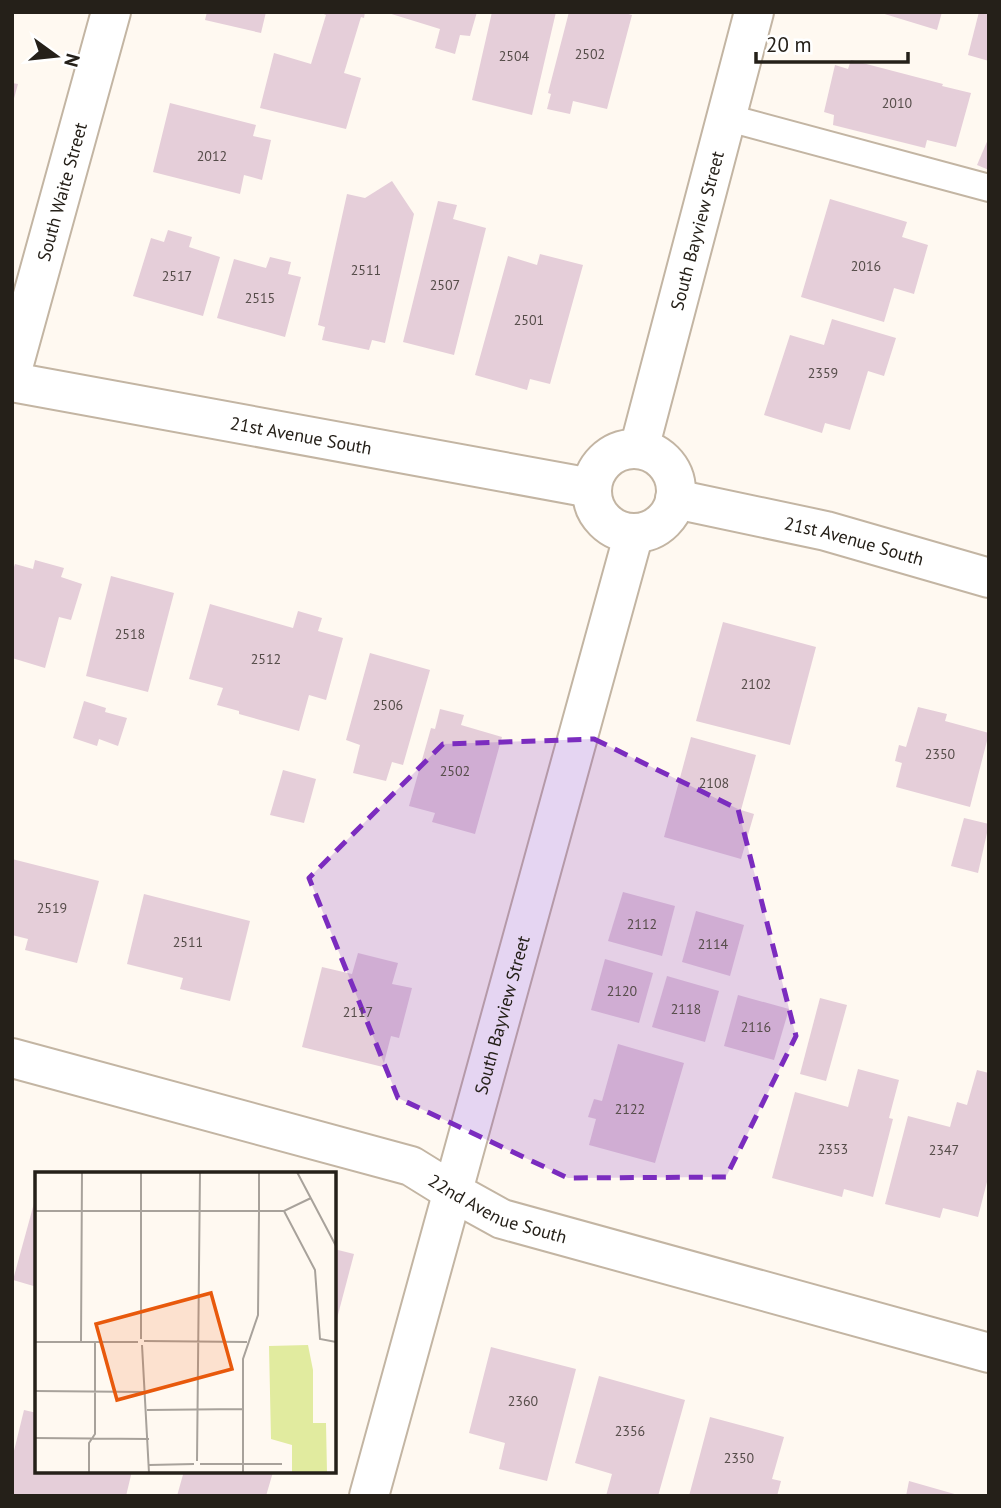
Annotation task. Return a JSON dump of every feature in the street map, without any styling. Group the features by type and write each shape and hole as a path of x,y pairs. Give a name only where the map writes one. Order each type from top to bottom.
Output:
{"street":[{"name":"South Waite Street","path":"12,371 111,12"},
{"name":"South Bayview Street","path":"639,449 754,12"},
{"name":"21st Avenue South","path":"12,382 591,488"},
{"path":"625,449 639,449 663,460 671,471 676,485 675,499 670,513 648,531 620,531 608,525 598,514 591,488 601,463 612,454 625,449"},
{"name":"21st Avenue South","path":"675,499 826,531 989,578"},
{"name":"South Bayview Street","path":"369,1496 634,533"},
{"name":"22nd Avenue South","path":"12,1058 411,1166 502,1219 989,1353"}],"lane":[{"path":"725,117 989,188"}],"highlighted area":[{"path":"594,739 738,809 796,1036 726,1177 568,1178 398,1098 309,878 443,744"}],"building":[{"path":"207,12 266,12 261,33 205,20"},
{"path":"319,12 365,12 364,18 361,17 344,73 361,78 346,129 260,108 274,53 311,64 326,15"},
{"path":"385,12 477,12 470,36 460,35 455,54 435,48 440,29"},
{"path":"492,12 556,12 532,115 472,100"},
{"path":"569,12 621,12 632,15 607,109 573,101 570,114 547,109 551,94 548,93"},
{"path":"878,12 942,12 937,30"},
{"path":"979,12 989,12 989,61 968,55"},
{"path":"851,60 971,93 956,147 927,140 925,148 833,125 834,115 824,112 835,65 848,69"},
{"path":"12,83 18,84 13,102 12,102"},
{"path":"170,103 256,125 253,136 271,140 262,180 244,175 240,194 153,172"},
{"path":"989,137 989,170 977,165"},
{"path":"392,181 414,214 385,343 372,340 369,350 322,340 325,327 318,325 347,194 365,198"},
{"path":"830,199 907,222 902,237 928,245 914,294 894,288 884,322 801,297"},
{"path":"438,201 457,205 453,219 486,228 454,355 403,342"},
{"path":"168,230 192,237 189,247 220,257 203,316 133,296 151,238 164,242"},
{"path":"540,254 583,265 550,384 530,379 527,390 475,375 508,256 537,265"},
{"path":"270,257 291,262 288,274 301,277 285,337 217,318 234,259 266,268"},
{"path":"832,319 896,338 884,376 868,371 850,430 825,423 822,433 764,415 790,335 824,345"},
{"path":"35,560 64,568 61,577 82,584 71,620 59,617 45,668 12,658 12,573 15,564 33,569"},
{"path":"111,576 174,593 148,692 86,676"},
{"path":"210,604 293,628 298,611 322,618 318,631 343,638 326,700 309,695 299,731 217,705 223,688 189,679"},
{"path":"723,622 816,647 790,745 696,721"},
{"path":"370,653 430,670 403,765 392,762 386,781 353,773 360,745 346,740"},
{"path":"84,701 106,708 105,712 127,718 118,746 99,739 97,746 73,738"},
{"path":"918,707 947,714 945,721 989,733 970,807 896,787 902,763 895,761 899,745 906,747"},
{"path":"440,709 464,715 461,725 502,737 475,834 432,822 435,813 409,806 431,728 435,729"},
{"path":"691,737 756,755 741,810 754,814 741,859 664,837"},
{"path":"283,770 316,779 304,823 270,815"},
{"path":"964,818 989,824 978,873 951,866"},
{"path":"12,859 99,881 77,963 25,950 28,939 12,935"},
{"path":"623,892 675,906 662,956 608,941"},
{"path":"144,894 250,921 230,1001 180,989 183,978 127,964"},
{"path":"696,911 744,925 730,976 682,962"},
{"path":"358,953 398,963 392,984 412,988 399,1038 391,1036 383,1067 302,1047 322,967 352,974"},
{"path":"605,959 653,973 639,1023 591,1010"},
{"path":"667,976 719,991 705,1042 652,1027"},
{"path":"738,995 789,1009 774,1060 724,1046"},
{"path":"820,998 847,1005 826,1081 800,1074"},
{"path":"618,1044 684,1063 655,1163 589,1145 596,1119 588,1117 594,1099 602,1101"},
{"path":"858,1069 899,1080 889,1118 893,1119 873,1197 844,1189 842,1197 772,1178 795,1092 848,1107"},
{"path":"977,1070 989,1073 989,1174 978,1217 943,1208 940,1218 885,1204 908,1116 950,1127 957,1102 967,1105"},
{"path":"35,1200 35,1286 13,1280"},
{"path":"336,1250 354,1254 336,1322"},
{"path":"491,1347 576,1369 547,1481 499,1469 505,1443 469,1433"},
{"path":"599,1376 685,1400 658,1496 606,1496 612,1474 575,1463"},
{"path":"24,1410 35,1413 35,1473 132,1473 126,1496 12,1496 12,1459"},
{"path":"710,1417 784,1437 772,1479 781,1481 777,1496 689,1496"},
{"path":"183,1473 273,1473 266,1496 177,1496"},
{"path":"909,1481 958,1495 958,1496 906,1496"}]}
